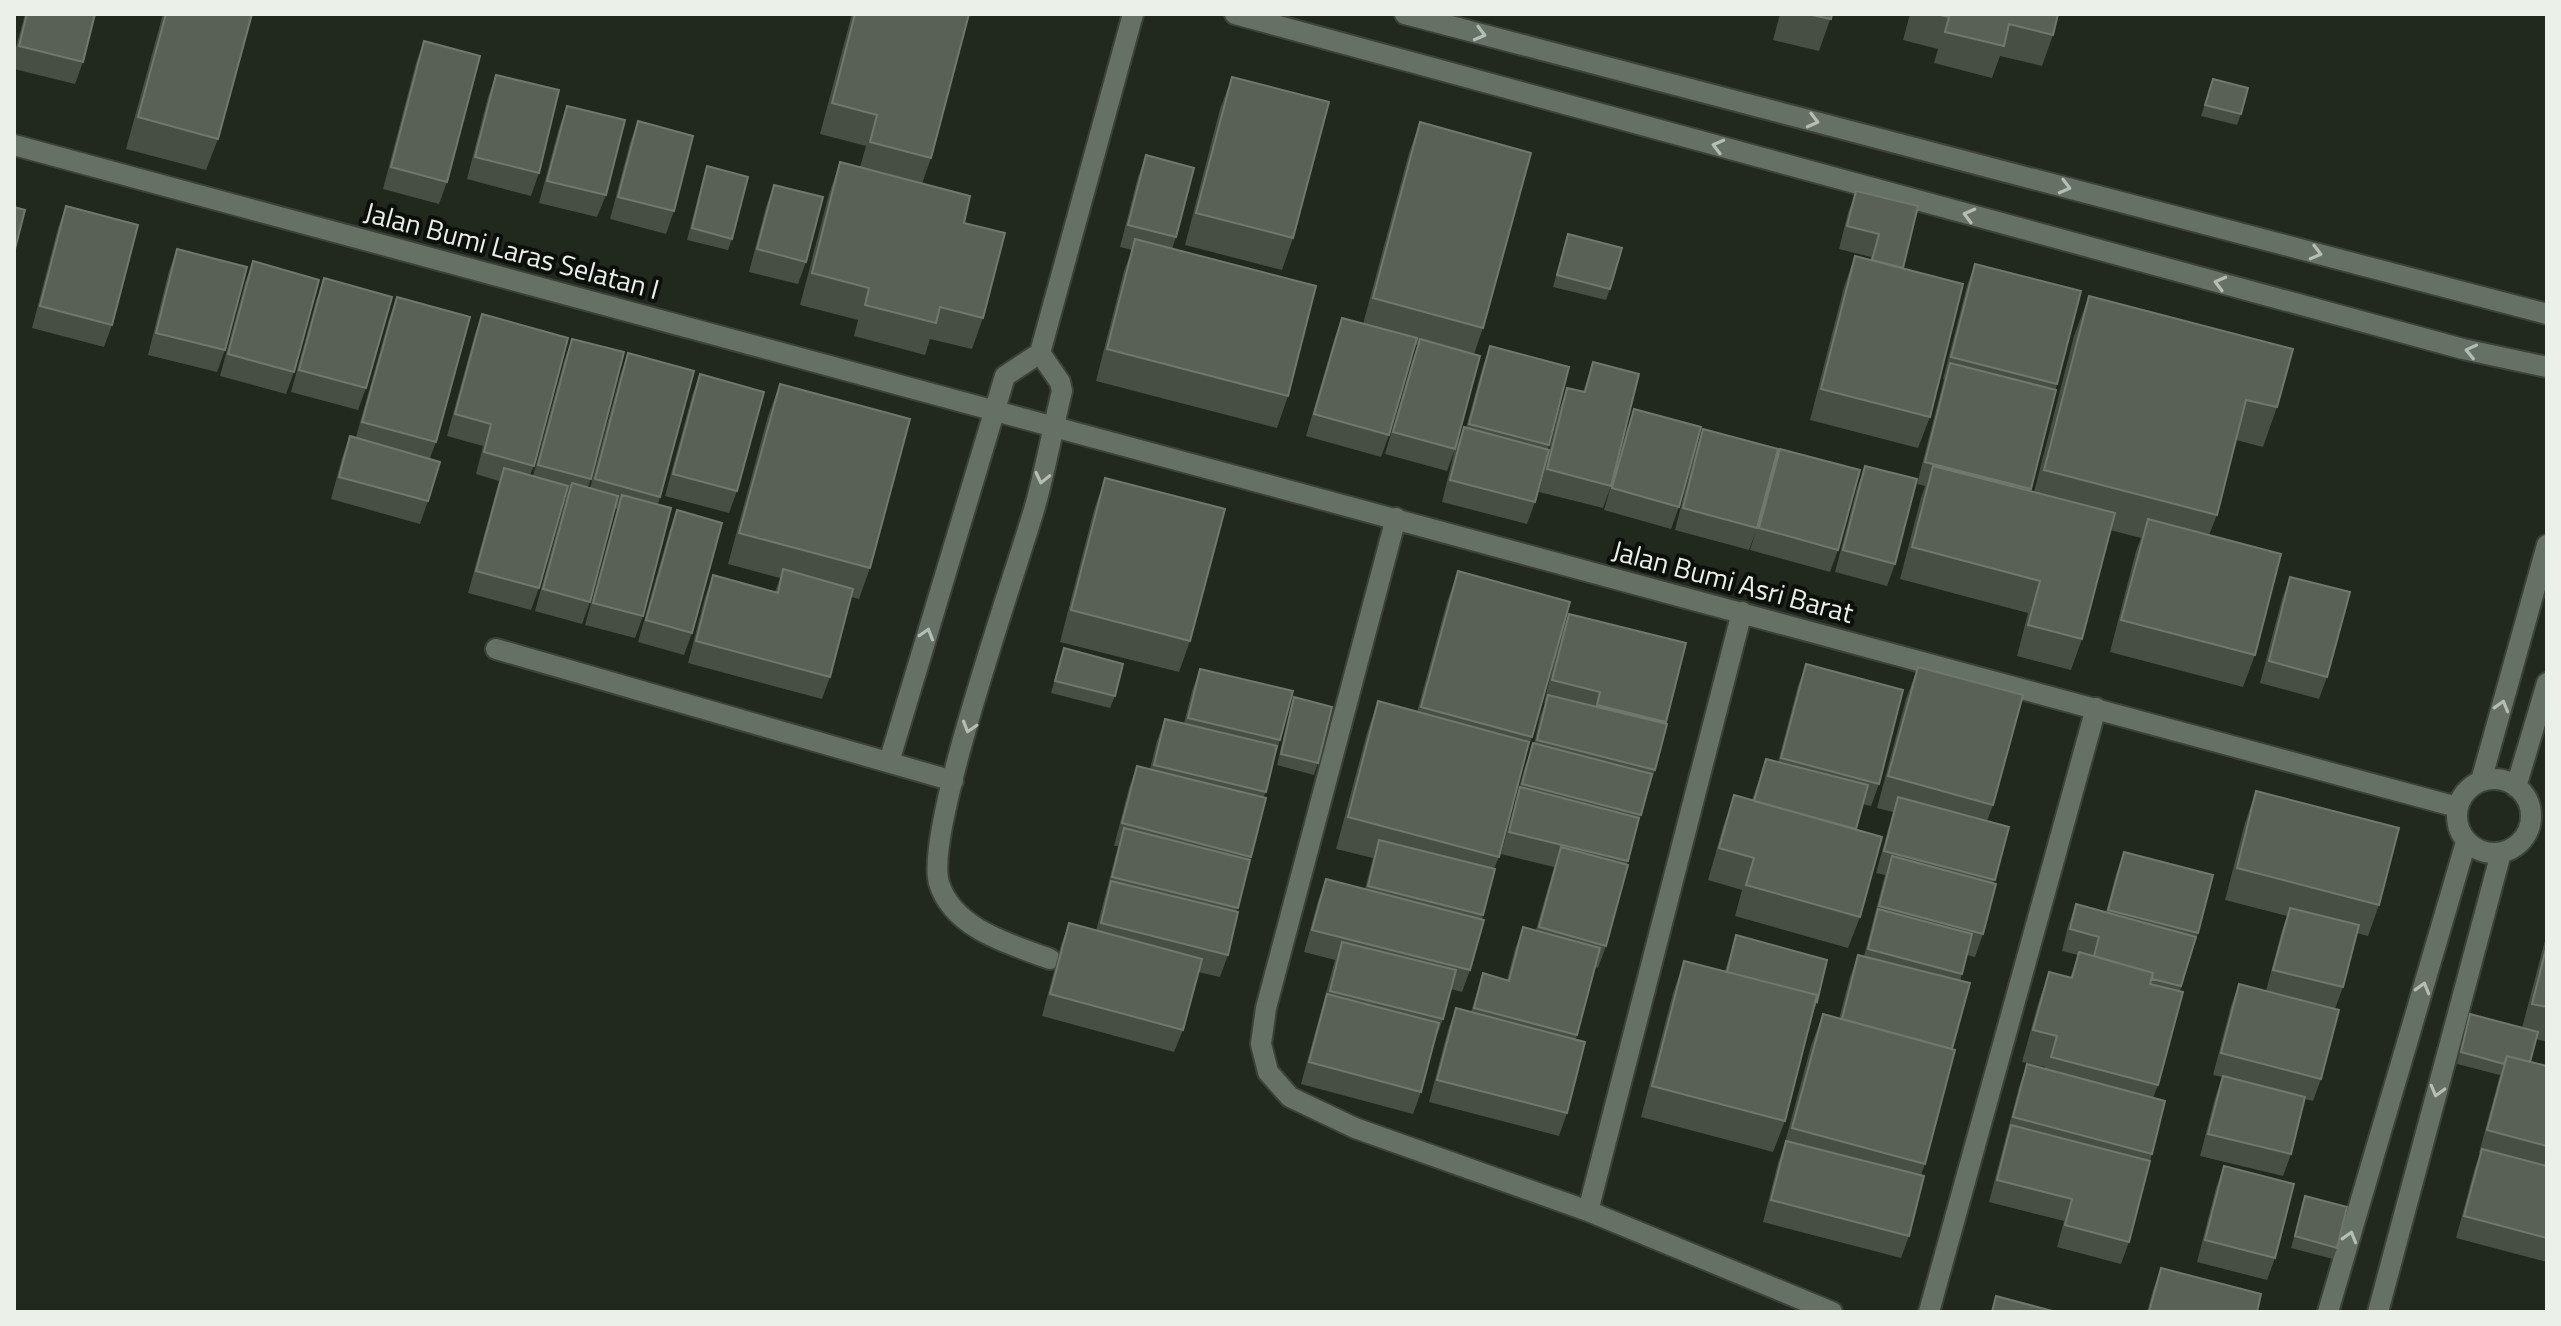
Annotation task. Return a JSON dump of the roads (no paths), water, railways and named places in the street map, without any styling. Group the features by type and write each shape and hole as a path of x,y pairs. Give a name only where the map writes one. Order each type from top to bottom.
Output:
{"street":[{"path":"889,762 1005,376 1040,353 1133,14"},
{"path":"1235,14 2447,345 2547,367"},
{"path":"1405,14 2547,314"},
{"name":"Jalan Bumi Laras Selatan I","path":"14,145 995,409"},
{"path":"1040,353 1062,391 1037,499 953,781 939,847 938,881 948,902 965,920 1002,941 1050,959"},
{"name":"Jalan Bumi Asri Barat","path":"995,409 2457,807"},
{"path":"1396,518 1266,1008 1261,1044 1268,1072 1290,1097 1355,1128 1588,1211 1832,1312"},
{"path":"2481,781 2547,545"},
{"path":"1588,1211 1742,612"},
{"path":"496,649 953,781"},
{"path":"2516,787 2547,683"},
{"path":"1929,1312 2096,708"},
{"path":"2481,781 2506,781 2516,787 2530,806 2538,833 2501,853 2476,850 2466,842 2459,832 2457,807 2471,786 2481,781"},
{"path":"2328,1312 2466,842"},
{"path":"2378,1312 2501,853"}]}
